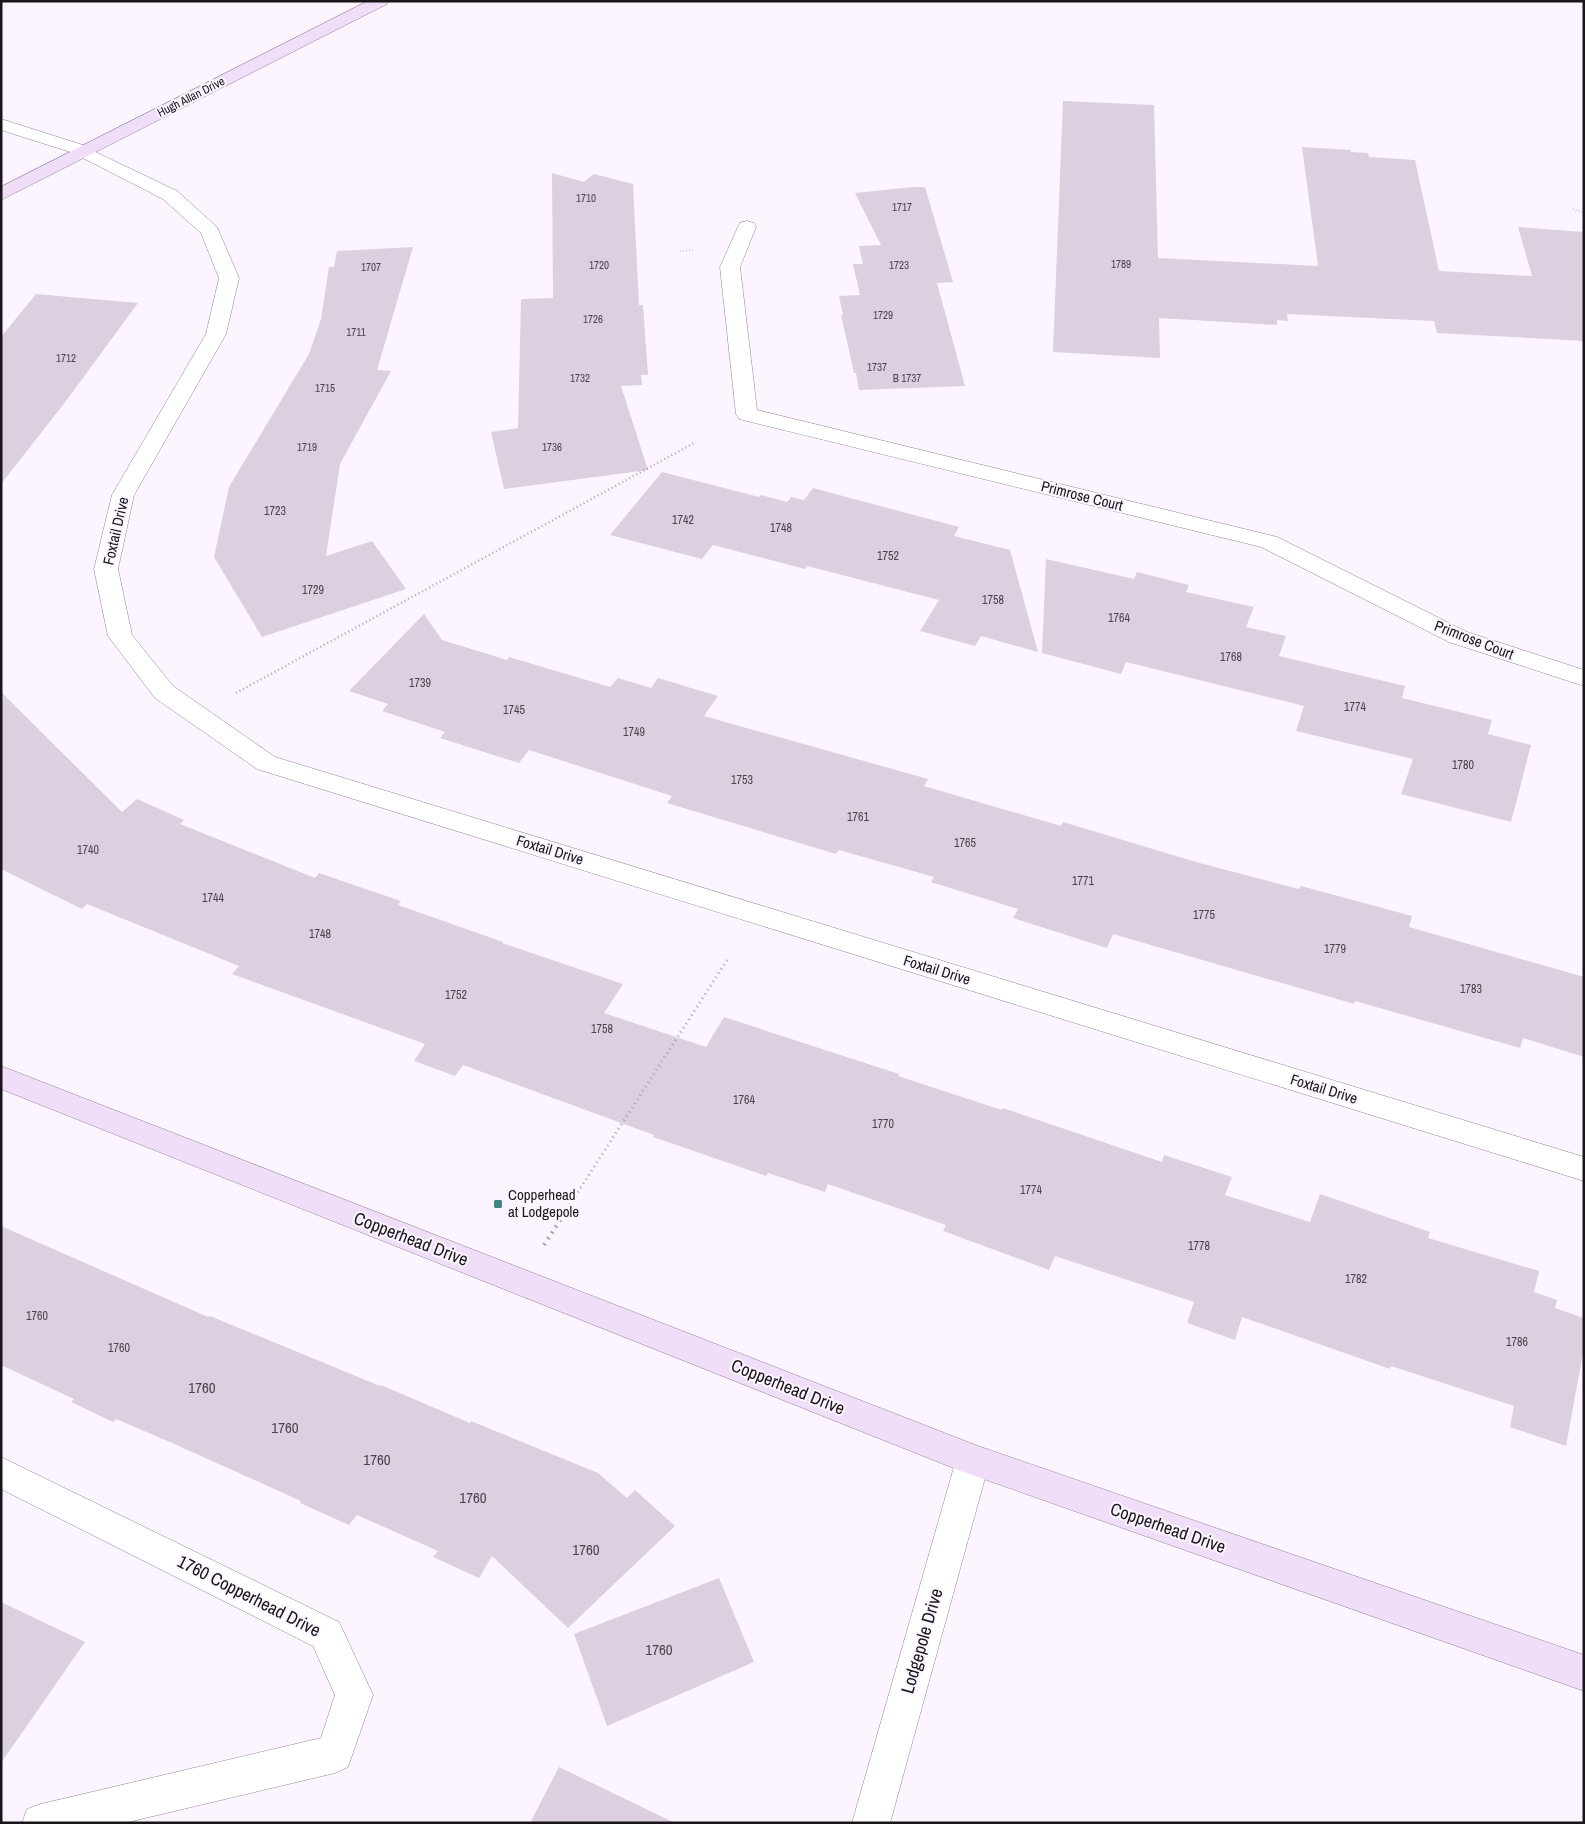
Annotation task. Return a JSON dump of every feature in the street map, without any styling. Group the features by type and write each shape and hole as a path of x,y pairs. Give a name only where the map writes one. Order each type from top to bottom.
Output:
{"street":[{"name":"Hugh Allan Drive","path":"1,194 381,1"},
{"name":"Foxtail Drive","path":"1,124 83,151 170,195 210,232 229,278 216,334 122,495 106,569 120,636 164,692 266,763 1584,1169"},
{"name":"Primrose Court","path":"747,227 730,267 747,414 1269,542 1458,637 1584,678"},
{"name":"Copperhead Drive","path":"1,1077 972,1460 1584,1673"},
{"name":"Lodgepole Drive","path":"871,1823 972,1460"},
{"name":"1760 Copperhead Drive","path":"1,1472 326,1634 354,1695 336,1754 41,1823"}],"path":[{"path":"1573,209 1584,213"},
{"path":"196,714 696,442"},
{"path":"520,1282 729,957"}],"building":[{"path":"1063,101 1154,105 1158,258 1318,266 1302,147 1351,150 1351,152 1368,153 1369,157 1415,160 1439,271 1532,276 1518,227 1584,232 1584,341 1437,333 1434,321 1287,314 1288,321 1277,320 1277,325 1159,318 1160,358 1053,352"},
{"path":"552,173 584,182 594,174 633,184 639,305 643,305 648,375 641,375 642,385 621,386 648,470 504,489 491,432 518,428 521,299 553,298"},
{"path":"925,187 953,282 937,283 965,386 859,390 841,315 843,315 839,296 860,295 853,264 863,264 859,246 881,245 855,193"},
{"path":"413,247 377,370 391,371 340,464 326,556 372,541 406,589 262,637 214,557 229,487 309,354 321,319 329,267 334,267 337,251"},
{"path":"36,294 138,303 66,401 1,484 1,337"},
{"path":"662,472 759,497 761,495 787,502 791,497 804,500 813,488 959,527 954,536 1010,550 1038,652 981,636 975,646 920,631 939,600 807,566 805,569 713,545 702,559 610,535"},
{"path":"1046,559 1134,579 1137,572 1189,585 1186,592 1254,607 1246,627 1286,636 1279,656 1405,686 1402,698 1492,720 1488,734 1531,745 1511,822 1401,794 1413,759 1296,731 1304,706 1126,662 1121,674 1042,653"},
{"path":"424,614 442,640 507,660 509,657 610,687 618,678 651,688 658,678 718,696 704,716 928,779 924,786 1061,826 1063,822 1196,862 1299,889 1301,886 1412,916 1409,927 1584,977 1584,1057 1523,1038 1520,1048 1355,1001 1354,1004 1113,934 1107,948 1013,918 1018,909 931,882 934,877 839,850 836,854 667,803 672,796 529,750 519,763 440,738 445,732 382,711 388,704 349,691"},
{"path":"1,692 122,812 137,799 184,820 180,824 315,878 319,873 401,901 398,905 623,984 604,1013 706,1047 724,1017 1162,1162 1164,1155 1232,1177 1225,1195 1310,1222 1320,1194 1430,1232 1428,1238 1539,1271 1534,1292 1557,1300 1555,1308 1584,1318 1584,1347 1566,1446 1510,1427 1514,1406 1391,1366 1390,1369 1242,1317 1235,1340 1187,1323 1194,1302 1055,1256 1049,1270 943,1231 946,1225 828,1184 825,1192 768,1173 766,1176 653,1137 654,1135 463,1065 455,1076 414,1061 425,1044 232,974 239,966 87,904 82,909 1,869"},
{"path":"1,1226 208,1317 210,1316 470,1423 471,1421 598,1473 627,1498 635,1490 675,1526 568,1628 492,1556 479,1578 433,1557 438,1551 357,1515 349,1525 300,1503 301,1501 172,1443 116,1419 113,1422 71,1402 74,1399 1,1365"},
{"path":"719,1578 754,1662 607,1726 574,1634"},
{"path":"1,1602 85,1642 1,1763"},
{"path":"559,1767 675,1823 530,1823"}],"place":[{"name":"Copperhead at Lodgepole","path":"498,1204"}]}
